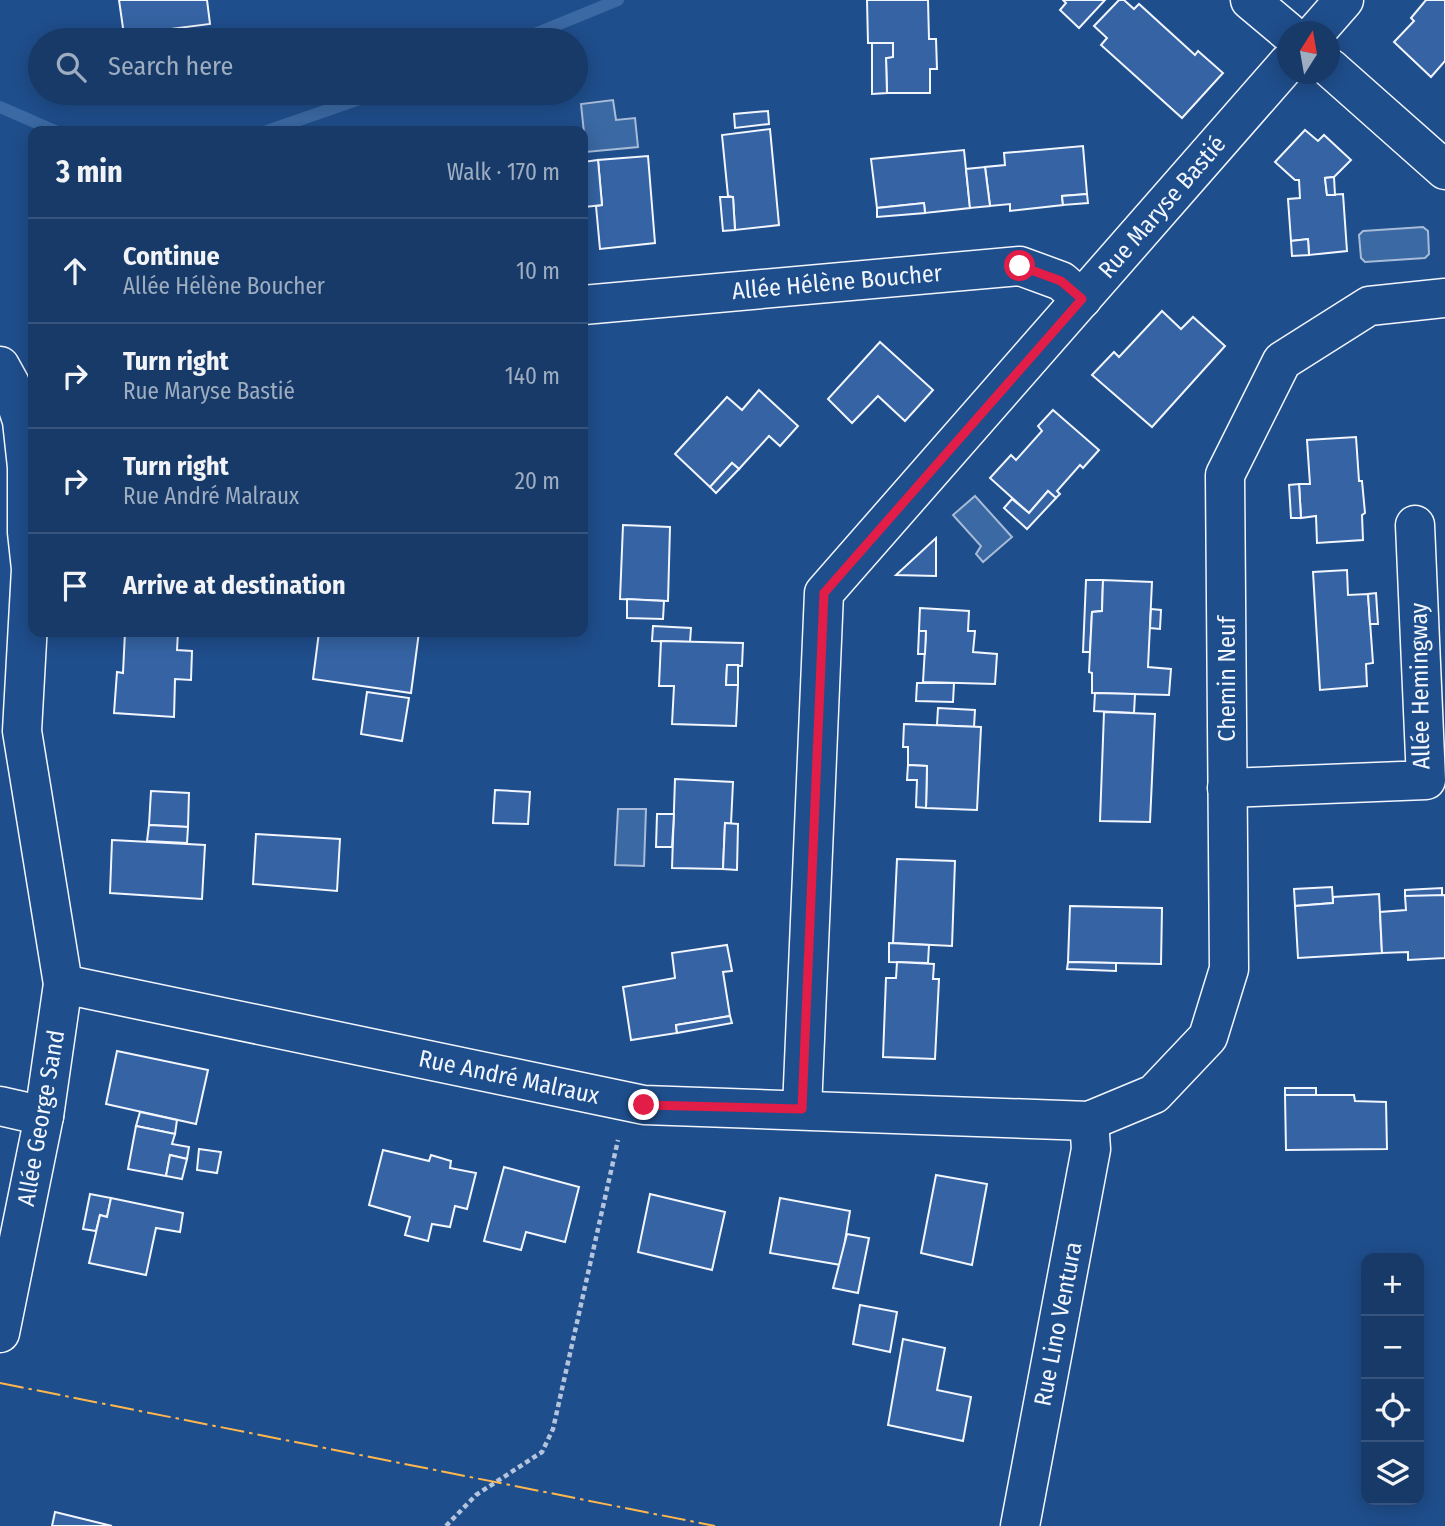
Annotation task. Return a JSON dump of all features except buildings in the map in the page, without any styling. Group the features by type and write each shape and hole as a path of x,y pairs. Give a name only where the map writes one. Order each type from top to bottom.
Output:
{"street":[{"path":"1250,0 1277,23"},
{"path":"1326,21 1345,0"},
{"name":"Rue Maryse Bastié","path":"802,1109 824,593 1277,75"},
{"path":"1340,78 1445,170"},
{"name":"Allée Hélène Boucher","path":"588,305 1020,266 1061,281 1082,299"},
{"name":"Chemin Neuf","path":"1089,1121 1154,1094 1208,1037 1229,969 1225,475 1282,361 1368,306 1445,298"},
{"name":"Allée George Sand","path":"0,366 10,384 23,433 28,518"},
{"name":"Allée Hemingway","path":"1227,788 1426,779 1415,524"},
{"name":"Allée George Sand","path":"0,1333 44,1116 62,984 22,731 28,623"},
{"name":"Rue André Malraux","path":"62,984 644,1105 1089,1121"},
{"path":"0,1106 44,1116"},
{"name":"Rue Lino Ventura","path":"1020,1526 1091,1149 1089,1121"}],"path":[{"path":"446,1526 476,1495 542,1451 553,1430 627,1101"}],"water":[{"path":"613,100 616,120 635,118 638,147 588,152 588,126 583,126 581,105"},
{"path":"1423,227 1428,231 1429,254 1425,258 1365,262 1361,258 1359,235 1363,231"},
{"path":"975,496 1012,537 983,562 976,554 981,546 953,515"},
{"path":"618,809 646,809 644,866 615,865"}],"waterway":[{"path":"549,28 618,0"},
{"path":"281,126 342,105"},
{"path":"0,107 44,126"}],"power":[{"path":"0,1383 715,1526"}],"route":[{"path":"644,1105 802,1109 824,593 1082,299 1061,281 1020,266"}]}
